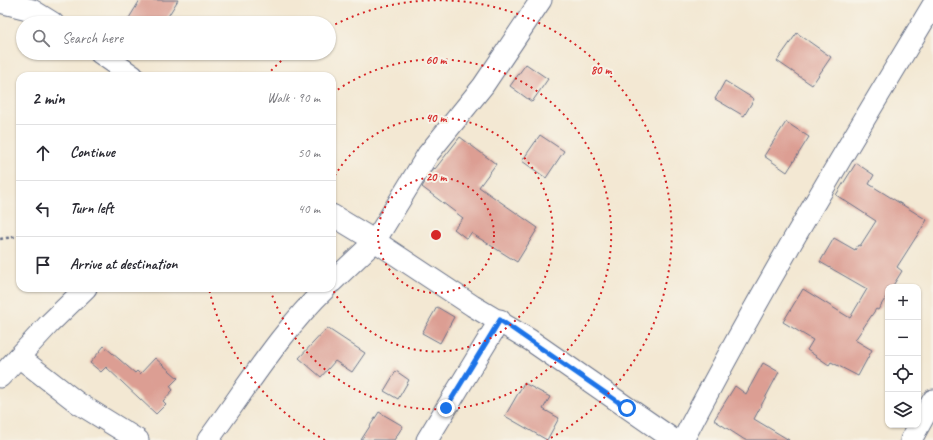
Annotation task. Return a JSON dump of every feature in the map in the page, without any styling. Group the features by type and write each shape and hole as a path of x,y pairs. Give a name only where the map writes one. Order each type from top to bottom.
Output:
{"street":[{"path":"336,278 375,241 428,154 483,86 541,0"},
{"path":"0,2 32,10 42,16"},
{"path":"683,440 720,368 806,218 933,5"},
{"path":"110,60 127,72"},
{"path":"336,217 375,241 473,306 500,320 674,440"},
{"path":"0,377 49,324 82,292"},
{"path":"208,440 275,349 313,300 322,292"},
{"path":"427,440 500,320"},
{"path":"19,357 78,403 138,440"},
{"path":"911,440 933,400"}],"path":[{"path":"0,239 16,237"}],"building":[{"path":"140,0 178,0 168,16 130,16"},
{"path":"797,33 831,57 812,85 777,61"},
{"path":"526,64 548,79 532,102 510,86"},
{"path":"725,81 754,99 744,116 715,99"},
{"path":"786,122 809,137 787,172 764,156"},
{"path":"540,135 564,151 546,178 522,161"},
{"path":"460,137 496,164 479,187 538,228 517,262 471,233 467,239 454,229 463,218 422,187 434,168 435,169"},
{"path":"856,163 874,175 869,184 927,220 897,267 902,271 894,284 885,284 885,299 878,310 876,309 855,340 872,350 858,376 831,362 829,365 807,350 813,340 783,322 803,289 850,318 867,289 820,262 834,238 855,250 858,245 860,246 876,221 836,195"},
{"path":"437,307 454,317 440,343 422,333"},
{"path":"327,328 365,353 352,372 335,361 321,377 299,358"},
{"path":"104,346 135,373 137,371 140,374 155,358 178,378 170,386 173,390 163,401 166,404 156,414 106,367 101,372 90,363"},
{"path":"763,363 779,372 754,419 789,440 745,440 714,420 735,386 746,394"},
{"path":"396,371 409,380 398,399 384,391"},
{"path":"524,383 550,397 543,409 559,418 547,440 505,416"},
{"path":"379,412 403,426 394,440 361,440"}],"route":[{"path":"446,408 500,320 627,408"}]}
